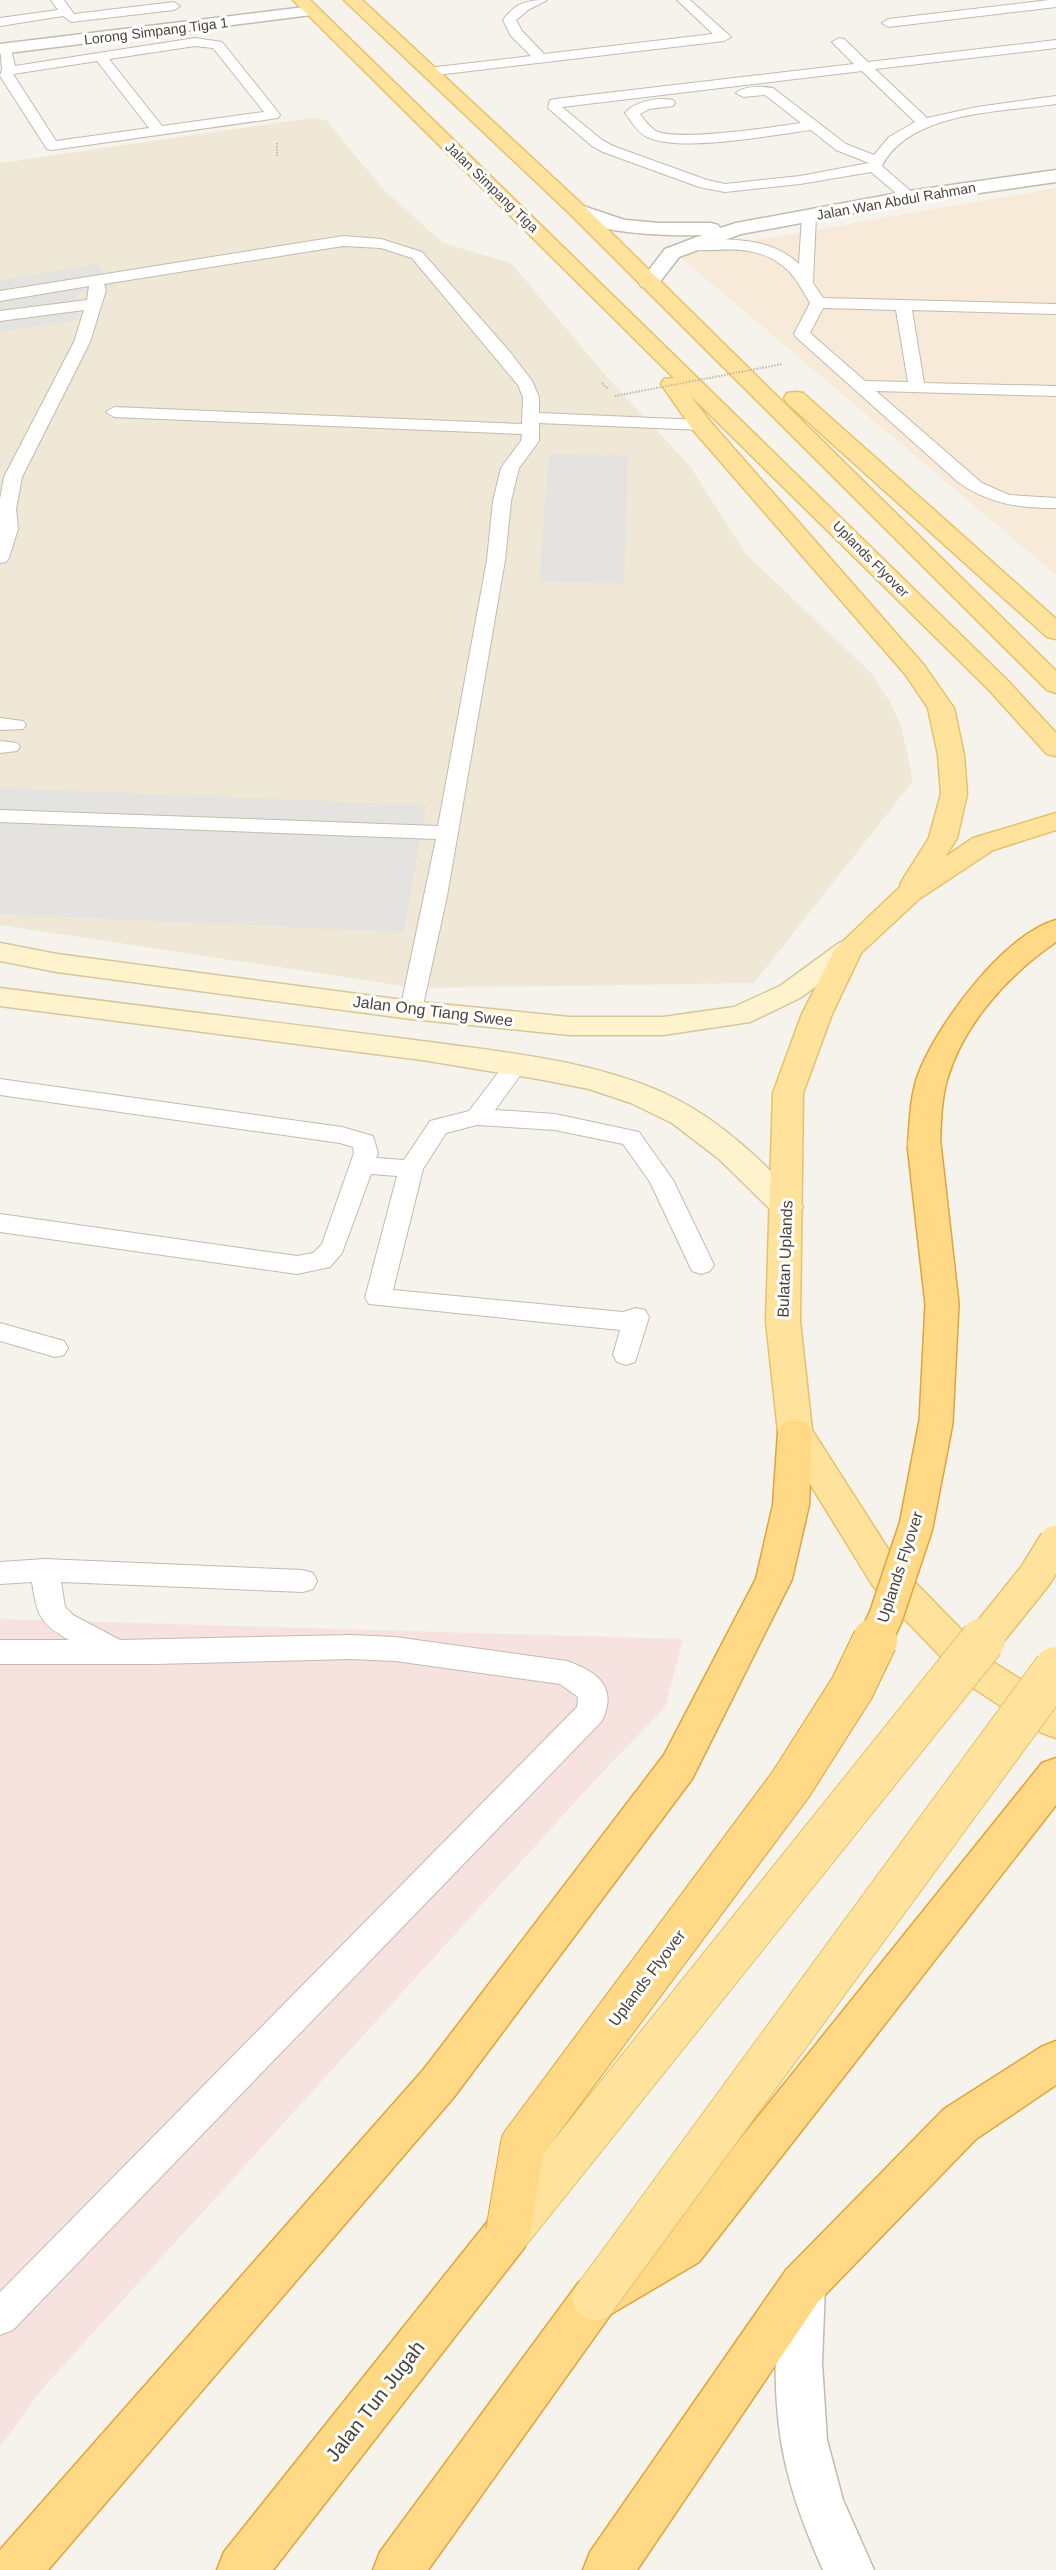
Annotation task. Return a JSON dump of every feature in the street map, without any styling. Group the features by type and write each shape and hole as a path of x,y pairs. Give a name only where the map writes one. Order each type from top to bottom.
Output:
{"highway":[{"name":"Uplands Flyover","path":"507,2232 523,2144 791,1784 852,1688 886,1616 916,1527 936,1422 942,1304 924,1144 932,1076 960,1019 1037,941 1056,929"},
{"path":"15,2570 439,2083 678,1767 774,1579 790,1505 795,1432"},
{"path":"398,2570 595,2298 683,2246 799,2103 1056,1775"},
{"path":"609,2570 802,2286 960,2124 1056,2061"},
{"name":"Jalan Tun Jugah","path":"242,2570 507,2232"}],"main road":[{"path":"352,0 577,210 1056,685"},
{"name":"Jalan Simpang Tiga","path":"307,6 683,373"},
{"path":"689,322 751,359 1056,632"},
{"path":"641,333 664,374 701,425 914,669 941,708 951,754 954,794 943,838 909,893"},
{"name":"Uplands Flyover","path":"683,373 999,686 1056,748"},
{"name":"Bulatan Uplands","path":"1056,821 983,844 909,893 849,949 817,1014 788,1093 783,1321 795,1432 886,1576 980,1673 1056,1722"},
{"name":"Jalan Ong Tiang Swee","path":"0,952 69,964 411,1010 569,1026 674,1024 740,1015 790,992 849,949"},
{"path":"0,997 159,1019 376,1043 515,1065 609,1085 665,1106 712,1136 752,1168 787,1207"},
{"path":"507,2232 1035,1576 1056,1542"},
{"path":"595,2298 1056,1669"}],"street":[{"name":"Lorong Simpang Tiga 1","path":"2,49 193,27 307,6"},
{"name":"Jalan Wan Abdul Rahman","path":"736,229 909,197 1056,176"},
{"path":"577,210 596,220 664,231 736,229"},
{"path":"649,283 672,253 736,229"},
{"path":"802,2286 797,2365 801,2428 814,2489 849,2570"}],"lane":[{"path":"57,0 71,18 171,3 193,27"},
{"path":"540,0 528,3 509,20 516,33 541,59"},
{"path":"428,72 724,37 683,0"},
{"path":"888,23 1056,3"},
{"path":"0,22 67,12"},
{"path":"195,42 217,45 273,115 52,146 5,73 9,70 195,42"},
{"path":"839,42 867,66 924,123"},
{"path":"1056,44 566,101 555,103 555,108 597,143 608,149 704,184 725,188 800,180 875,164 884,148 902,133 924,123 1056,100"},
{"path":"2,49 9,70"},
{"path":"100,57 158,131"},
{"path":"720,83 732,94"},
{"path":"813,126 733,135 672,138 650,134 632,113 646,106 768,91 841,147 875,164 909,197"},
{"path":"805,283 809,216"},
{"path":"0,296 343,241 376,242 400,247 417,255 504,355 526,384 531,397 530,441 510,468 502,501 496,560 431,919 411,1010"},
{"path":"689,246 738,245 766,251 788,262 818,303"},
{"path":"0,558 13,477 82,342 98,290 96,281"},
{"path":"818,303 1056,309"},
{"path":"818,303 802,334 978,489 994,498 1017,503 1056,503"},
{"path":"0,316 93,304"},
{"path":"903,306 917,387"},
{"path":"861,386 1056,392"},
{"path":"114,412 531,424 701,425"},
{"path":"0,816 447,833"},
{"path":"477,1116 515,1065"},
{"path":"0,1087 342,1135 364,1142 366,1153 333,1247 321,1261 313,1263 297,1265 0,1223"},
{"path":"626,1355 636,1317 623,1321 378,1298 411,1168 438,1127 477,1116 555,1122 631,1138 661,1180 701,1265"},
{"path":"362,1165 411,1168"},
{"path":"0,1332 55,1348"},
{"path":"0,1573 45,1570 303,1581"},
{"path":"45,1570 51,1612 63,1623 115,1652"},
{"path":"0,1652 351,1647 394,1649 567,1673 594,1692 591,1712 0,2317"}],"path":[{"path":"615,396 782,364"}],"shaded area":[{"path":"312,118 326,120 383,189 443,243 511,263 606,376 690,466 745,553 871,673 889,700 901,725 913,781 754,983 417,988 0,925 0,163"},
{"path":"1056,188 1056,575 677,254"},
{"path":"97,264 114,287 76,293 79,320 0,332 0,280"},
{"path":"549,454 628,456 624,583 539,582"},
{"path":"0,788 426,805 404,932 0,914"},
{"path":"0,1619 683,1639 665,1707 597,1778 42,2389 0,2447"}]}
